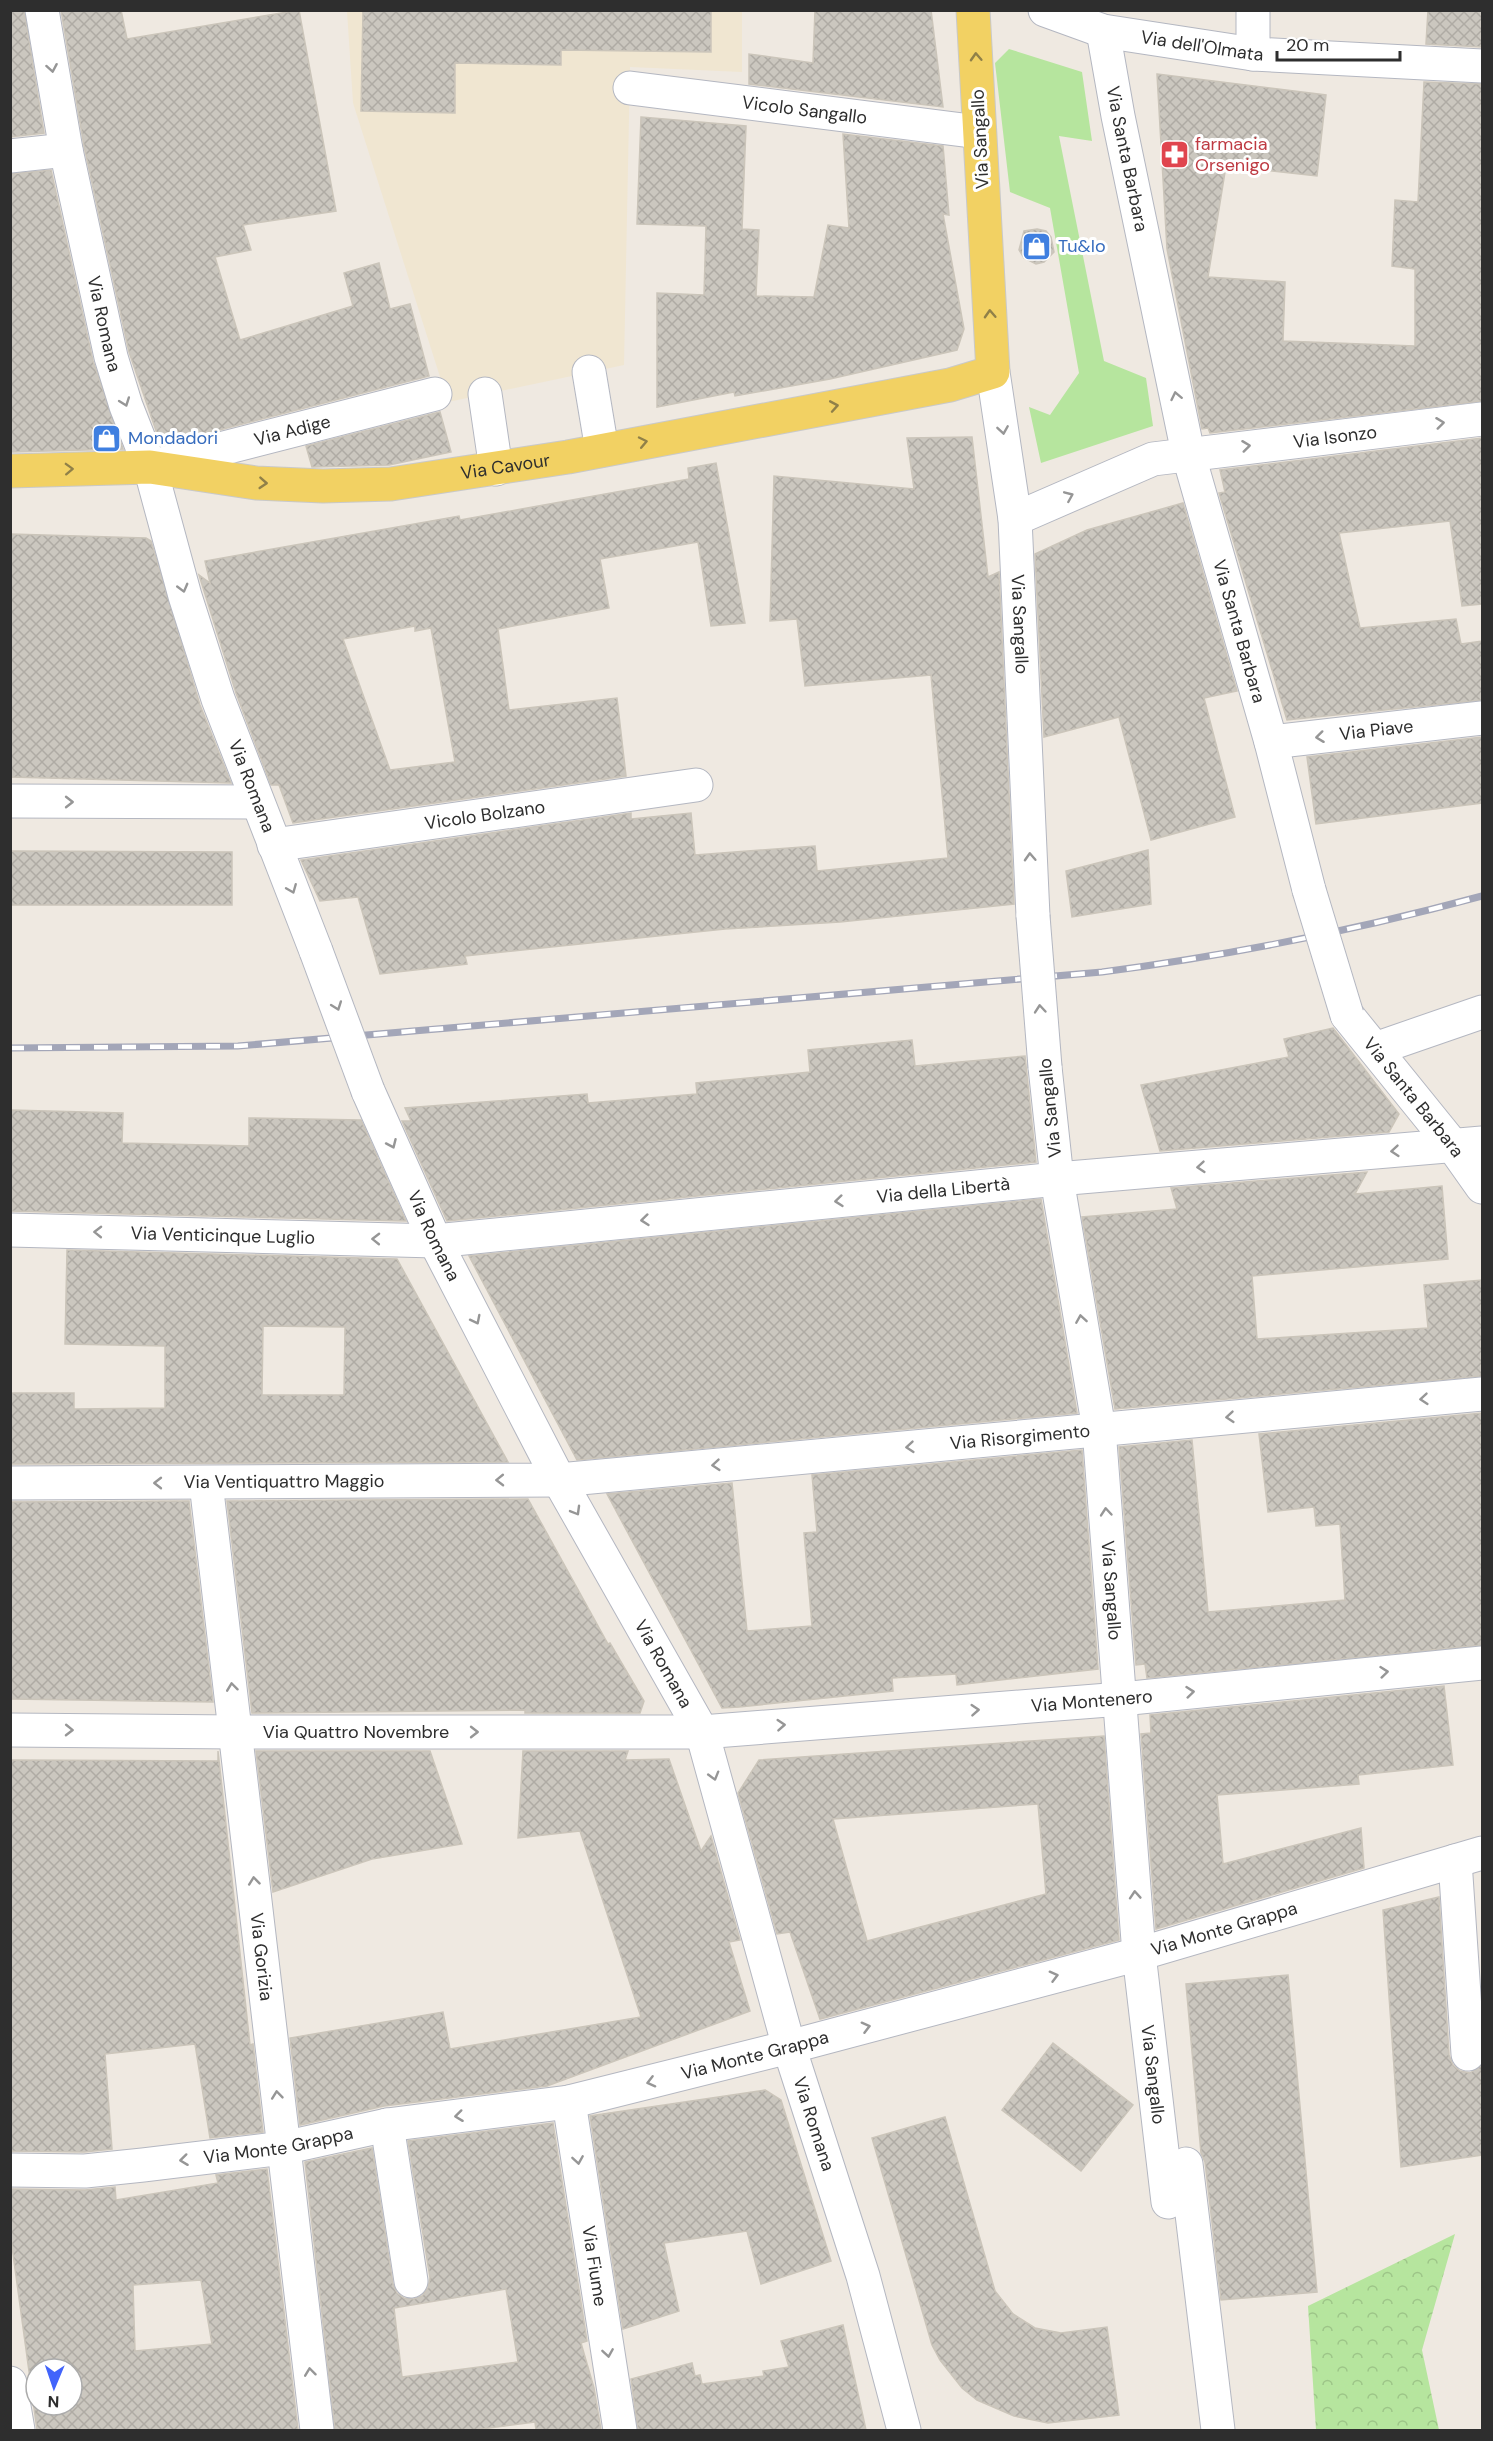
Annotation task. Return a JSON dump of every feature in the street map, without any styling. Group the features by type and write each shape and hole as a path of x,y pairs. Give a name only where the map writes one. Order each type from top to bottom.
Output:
{"main road":[{"name":"Via Sangallo","path":"973,10 993,372"},
{"name":"Via Cavour","path":"10,471 150,467 234,481 323,486 391,484 496,469 602,450 950,385 993,372"}],"street":[{"name":"Via Romana","path":"42,10 66,150 111,357 150,467 197,635 257,802 368,1090 435,1241 559,1480 702,1732 789,2047 863,2277 904,2430"},
{"name":"Via dell'Olmata","path":"1045,10 1103,31 1253,54 1482,66"},
{"path":"1253,10 1253,54"},
{"name":"Via Santa Barbara","path":"1103,31 1118,116 1188,453 1271,742 1309,890 1347,1015 1375,1050 1468,1144 1482,1187"},
{"name":"Vicolo Sangallo","path":"630,88 979,132"},
{"path":"10,156 66,150"},
{"path":"589,372 602,450"},
{"name":"Via Sangallo","path":"993,372 1015,519 1033,916 1057,1179 1099,1429 1121,1699 1149,1951 1218,2430"},
{"name":"Via Adige","path":"150,467 435,394"},
{"path":"485,394 496,469"},
{"name":"Via Isonzo","path":"1015,519 1153,459 1482,418"},
{"name":"Via Piave","path":"1271,742 1482,718"},
{"name":"Vicolo Bolzano","path":"274,845 696,785"},
{"path":"10,801 257,802"},
{"path":"1375,1050 1482,1012"},
{"name":"Via della Libertà","path":"435,1241 1057,1179 1468,1144"},
{"name":"Via Venticinque Luglio","path":"10,1230 435,1241"},
{"name":"Via Risorgimento","path":"559,1480 1482,1394"},
{"name":"Via Ventiquattro Maggio","path":"10,1483 559,1480"},
{"name":"Via Gorizia","path":"206,1483 237,1732 317,2430"},
{"name":"Via Montenero","path":"702,1732 1121,1699 1482,1663"},
{"name":"Via Quattro Novembre","path":"10,1730 702,1732"},
{"path":"1468,2054 1469,1857"},
{"name":"Via Monte Grappa","path":"10,2170 105,2170 283,2148 387,2125 569,2102 789,2047 1149,1951 1469,1857"},
{"name":"Via Sangallo","path":"1149,1951 1168,2202"},
{"name":"Via Fiume","path":"569,2102 620,2430"},
{"path":"387,2125 411,2281"},
{"path":"10,2383 18,2430"}],"shaded area":[{"path":"347,11 742,11 742,72 630,67 624,365 448,402 353,103"}],"green space":[{"path":"1009,49 1082,72 1092,141 1059,136 1104,361 1146,378 1153,426 1041,463 1029,407 1050,415 1079,373 1050,208 1010,192 995,63"},
{"path":"1455,2234 1422,2350 1439,2430 1316,2430 1308,2306"}],"building":[{"path":"10,10 24,10 44,133 10,137"},
{"path":"61,10 121,10 127,39 299,10 336,211 243,225 251,250 215,257 240,340 353,306 344,273 379,263 390,309 410,304 429,376 161,445 129,352 84,146"},
{"path":"363,10 711,10 711,52 561,50 561,65 455,63 455,113 361,111"},
{"path":"815,10 931,10 943,107 749,84 749,54 813,63"},
{"path":"1428,10 1482,10 1482,47 1426,44"},
{"path":"1157,74 1326,95 1317,176 1226,166 1208,277 1285,282 1283,341 1415,346 1415,269 1392,266 1395,200 1418,202 1424,82 1482,84 1482,401 1210,433 1208,428 1202,429 1167,249"},
{"path":"641,117 746,126 742,229 759,230 756,296 814,297 828,225 849,228 843,134 943,146 949,215 943,214 964,329 957,350 830,379 735,396 734,392 657,407 657,293 704,295 706,226 637,224"},
{"path":"51,170 93,361 123,449 10,452 10,174"},
{"name":"Tu&Io","path":"1037,229 1046,231 1051,237 1054,252 1044,262 1036,264 1024,258 1019,250 1024,231"},
{"path":"440,412 451,452 389,465 312,467 306,446"},
{"path":"972,437 988,577 999,572 1014,904 840,922 725,929 465,956 467,964 380,974 358,897 320,901 301,860 631,813 631,819 691,813 695,855 815,846 817,871 948,858 931,675 805,686 797,619 770,621 774,476 914,489 907,438"},
{"path":"1482,438 1482,604 1462,606 1450,521 1339,533 1360,628 1456,619 1461,644 1482,641 1482,700 1287,720 1219,493 1225,492 1220,470"},
{"path":"716,463 745,623 711,626 698,542 600,559 609,608 498,629 509,710 617,698 626,776 293,823 279,785 271,785 236,693 199,575 210,583 205,561 459,516 460,520 689,479 688,468","holes":["415,626 415,631 431,628 455,762 390,770 343,639"]},
{"path":"1183,503 1237,691 1204,698 1235,817 1151,840 1119,717 1044,737 1035,554 1087,530"},
{"path":"10,534 146,538 151,541 200,705 231,783 10,777"},
{"path":"1482,737 1482,803 1316,824 1307,757"},
{"path":"1148,850 1151,904 1072,917 1066,871"},
{"path":"10,851 232,852 232,905 10,905"},
{"path":"1333,1028 1399,1114 1389,1132 1160,1151 1141,1085 1289,1057 1284,1039"},
{"path":"912,1040 915,1066 1025,1056 1036,1162 447,1221 402,1121 411,1121 405,1108 587,1094 588,1103 697,1094 696,1083 810,1072 808,1050"},
{"path":"10,1110 123,1113 122,1143 249,1146 249,1118 361,1120 406,1221 10,1211"},
{"path":"1367,1172 1355,1194 1442,1186 1448,1259 1252,1276 1257,1339 1428,1328 1424,1285 1482,1280 1482,1376 1115,1409 1082,1217 1177,1209 1171,1188"},
{"path":"1041,1199 1077,1413 577,1460 469,1256"},
{"path":"67,1250 397,1259 508,1462 10,1464 10,1393 74,1393 74,1409 165,1408 165,1346 65,1344","holes":["263,1326 345,1327 344,1395 262,1395"]},
{"path":"1482,1413 1482,1645 1147,1678 1145,1664 1136,1665 1119,1447 1192,1440 1208,1612 1345,1600 1340,1524 1316,1526 1314,1507 1268,1512 1259,1434"},
{"path":"1082,1450 1098,1669 957,1685 956,1674 892,1678 893,1691 739,1707 722,1708 607,1494 732,1483 747,1631 812,1626 804,1533 817,1532 812,1475"},
{"path":"528,1499 608,1644 610,1643 644,1701 640,1713 525,1713 525,1710 252,1713 227,1501"},
{"path":"189,1501 213,1702 10,1699 10,1502"},
{"path":"1444,1686 1453,1765 1358,1775 1359,1784 1217,1795 1223,1864 1361,1828 1364,1868 1156,1929 1141,1734 1151,1733 1150,1715"},
{"path":"1104,1736 1119,1940 820,2019 790,1932 777,1934 738,1793 759,1760","holes":["1038,1804 1046,1894 867,1941 833,1819"]},
{"path":"218,1751 250,2045 253,2044 263,2132 210,2138 195,2044 105,2054 112,2149 84,2152 10,2151 10,1760 218,1761"},
{"path":"256,1751 430,1751 462,1844 372,1859 273,1892"},
{"path":"523,1751 628,1751 625,1760 669,1759 701,1851 711,1836 740,1940 729,1942 750,2011 547,2086 384,2106 300,2125 290,2038 443,2012 450,2049 641,2017 580,1831 518,1838"},
{"path":"1439,1897 1449,2055 1453,2065 1460,2071 1470,2073 1482,2065 1482,2155 1401,2167 1383,1910"},
{"path":"1288,1975 1317,2292 1221,2300 1205,2162 1201,2153 1186,1984"},
{"path":"1053,2043 1133,2105 1081,2171 1002,2110"},
{"path":"765,2090 781,2100 831,2261 761,2284 747,2231 664,2243 679,2311 623,2329 590,2116"},
{"path":"945,2117 995,2291 1013,2314 1035,2328 1061,2333 1107,2327 1119,2415 1048,2423 1014,2416 977,2400 962,2388 940,2360 932,2345 872,2138"},
{"path":"553,2123 587,2341 581,2343 594,2388 601,2430 536,2430 535,2422 474,2430 335,2430 305,2162 372,2148 393,2284 397,2293 404,2298 414,2299 422,2296 428,2288 430,2278 408,2141","holes":["506,2289 518,2362 402,2377 394,2308"]},
{"path":"267,2169 298,2430 37,2430 35,2417 84,2417 84,2357 27,2357 10,2232 10,2189 85,2190 115,2187 116,2200 218,2183 216,2175","holes":["201,2280 212,2344 135,2351 133,2285"]},
{"path":"843,2325 866,2430 638,2430 631,2379 692,2363 695,2376 700,2375 702,2384 764,2376 763,2371 789,2367 781,2341"}],"railway":[{"path":"10,1048 238,1046 1102,972 1198,958 1294,940 1388,920 1482,896"}],"place":[{"name":"farmacia Orsenigo","path":"1174,154"},
{"name":"Tu&Io","path":"1037,246"},
{"name":"Mondadori","path":"107,438"}]}
